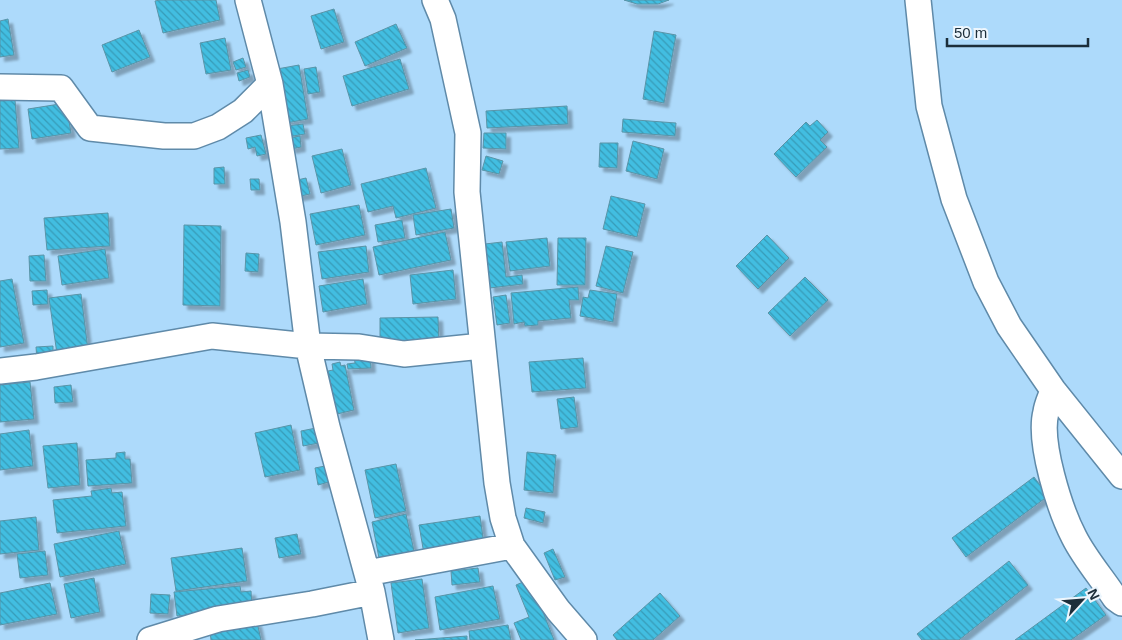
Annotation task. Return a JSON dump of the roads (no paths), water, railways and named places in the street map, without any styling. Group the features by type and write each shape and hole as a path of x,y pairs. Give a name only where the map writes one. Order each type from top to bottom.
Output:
{"street":[{"path":"248,0 270,84 293,222 308,346 327,427 370,582 382,640"},
{"path":"436,0 443,19 468,132 467,192 497,484 503,518 512,546 558,610 584,640"},
{"path":"918,0 929,106 954,199 986,282 1009,326 1053,390 1122,476"},
{"path":"0,87 61,88 90,128 164,136 194,136 218,127 243,111 270,84"},
{"path":"0,371 36,367 212,336 308,346 358,347 404,354 482,346"},
{"path":"1053,390 1045,412 1044,426 1050,467 1058,496 1075,538 1112,580 1115,598 1122,603"},
{"path":"150,640 218,619 312,604 370,582 512,546"}]}
